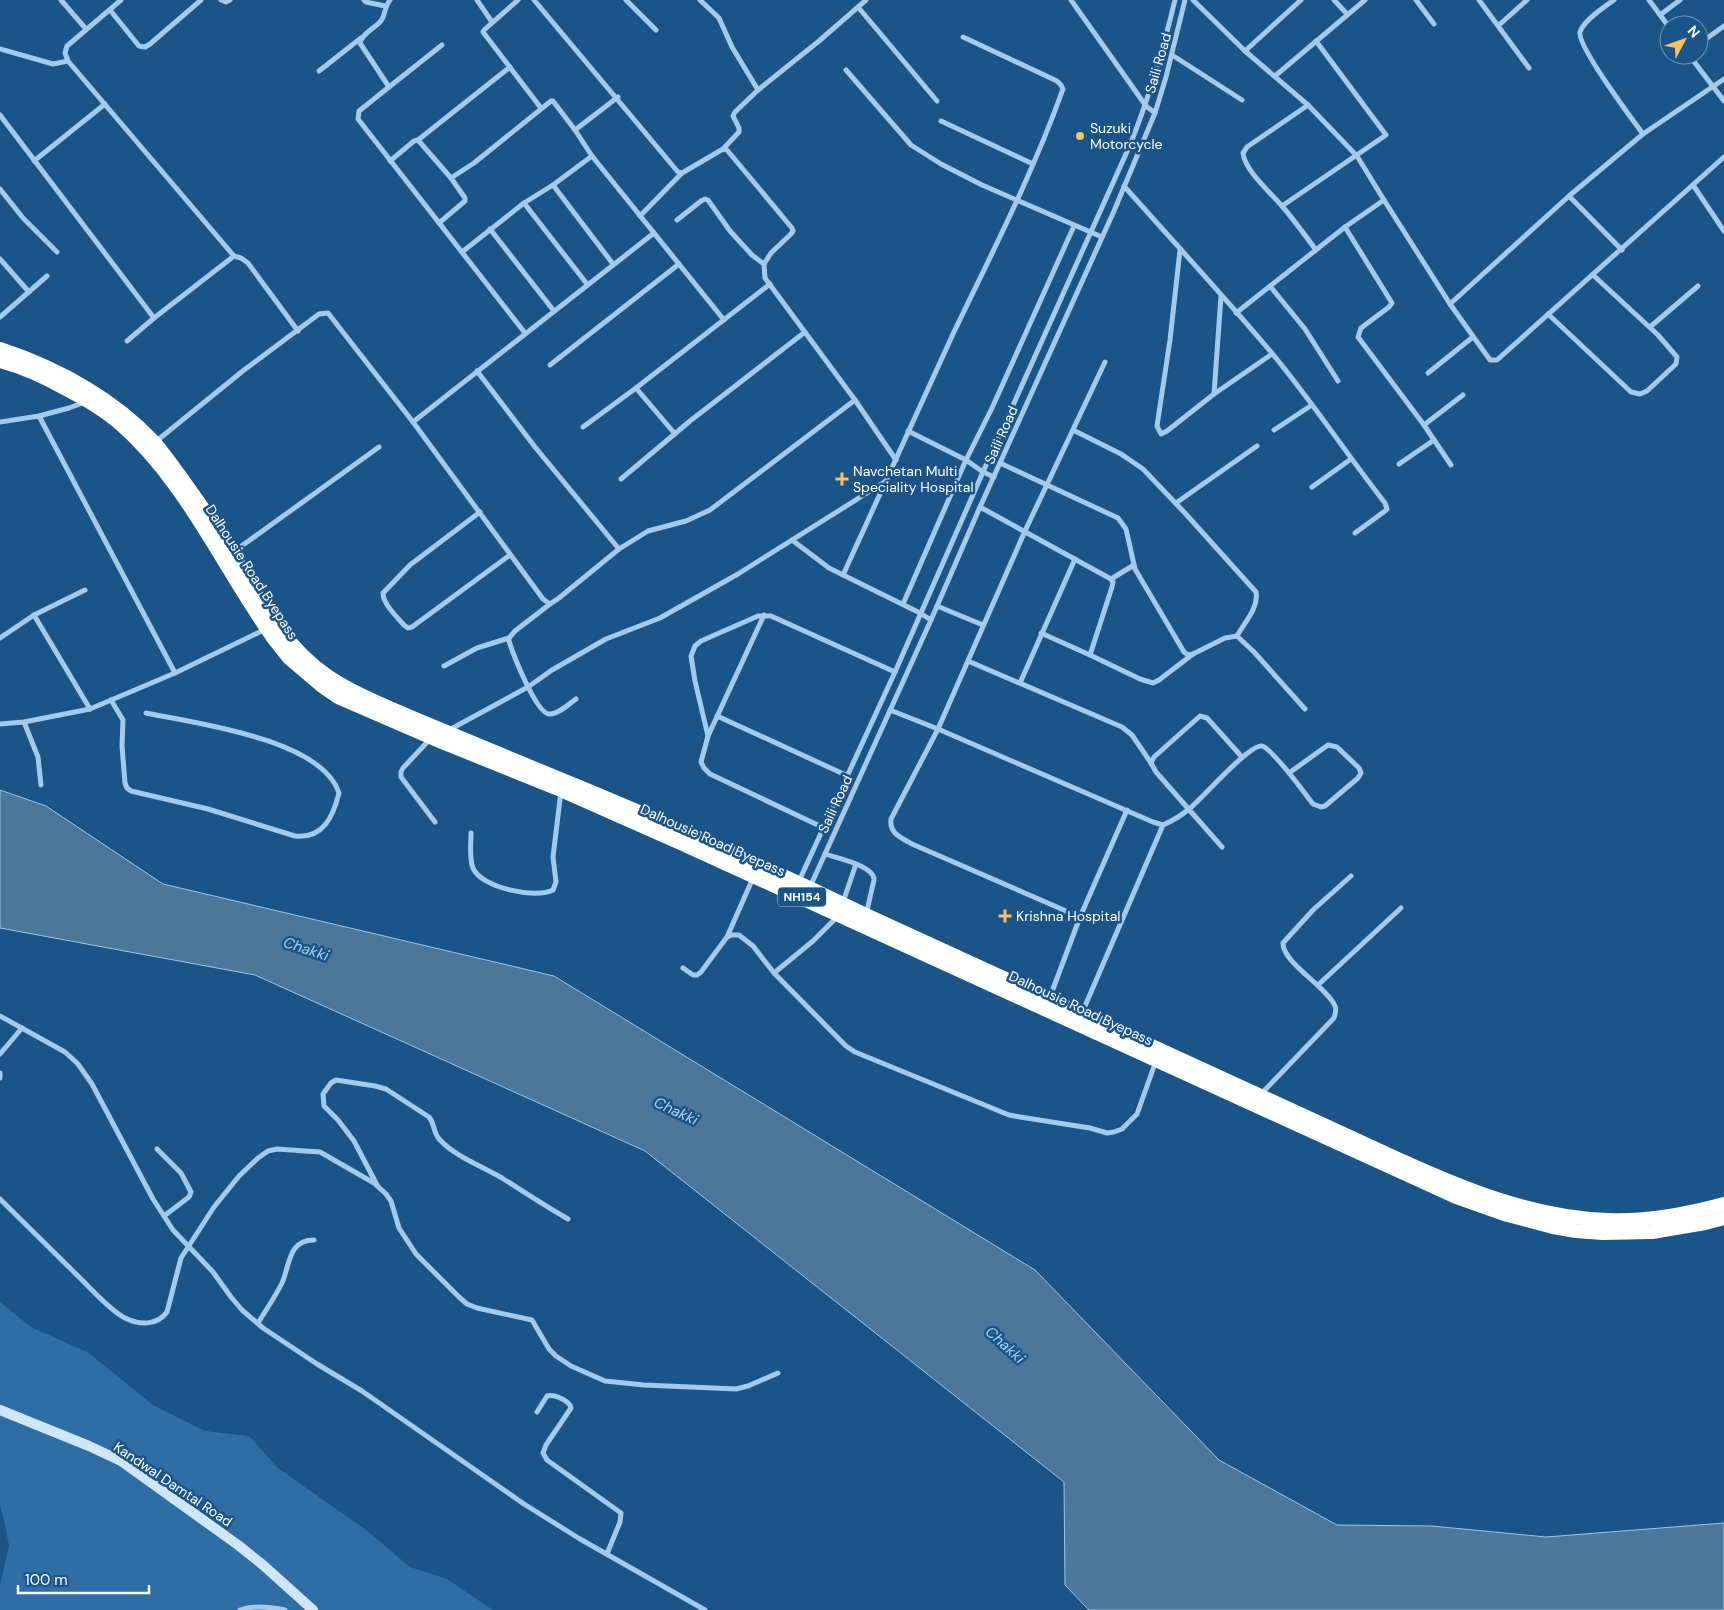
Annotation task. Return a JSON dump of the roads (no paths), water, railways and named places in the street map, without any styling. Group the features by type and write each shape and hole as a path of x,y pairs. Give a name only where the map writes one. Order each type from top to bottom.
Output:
{"highway":[{"name":"NH154","path":"0,349 48,367 95,393 124,415 154,443 199,503 267,612 283,634 312,664 329,677 368,699 586,790 802,891"},
{"name":"Dalhousie Road Byepass","path":"0,361 50,380 88,400 117,422 139,443 193,511 267,629 289,658 314,680 338,697 431,738 561,790 754,876 802,891 1157,1060 1448,1193 1504,1214 1552,1227 1603,1232 1652,1232 1724,1218"},
{"name":"NH154","path":"841,909 866,915 1416,1168 1468,1190 1544,1212 1609,1220 1648,1219 1724,1204"}],"main road":[{"name":"Kandwal Damtal Road","path":"0,1410 89,1446 120,1461 264,1565 313,1610"}],"street":[{"path":"61,0 86,29"},
{"path":"121,0 67,46 65,53 68,61 234,256 248,263 298,331"},
{"path":"110,10 140,46 145,47 201,0"},
{"path":"221,0 226,2 230,0"},
{"path":"364,0 385,6"},
{"path":"318,71 381,21 385,6 390,0"},
{"path":"477,0 492,22"},
{"path":"518,0 483,32 541,108"},
{"path":"534,0 618,97 678,172 682,173"},
{"path":"626,0 656,30"},
{"path":"700,0 719,18 732,47 758,90"},
{"path":"640,216 682,173 723,149 739,132 734,114 758,90 820,41 866,0"},
{"path":"1071,0 1146,106 1155,113"},
{"path":"802,891 824,828 1092,233 1146,106 1162,54 1175,0"},
{"name":"Saili Road","path":"802,891 825,854 1124,186 1155,113 1172,55 1185,0"},
{"path":"1193,0 1245,51 1308,105 1357,156 1450,304 1487,358 1494,361 1622,250 1724,157"},
{"path":"1245,51 1301,0"},
{"path":"1334,0 1347,14"},
{"path":"1275,76 1364,0"},
{"path":"1416,0 1434,24"},
{"path":"1479,0 1530,68"},
{"path":"1498,25 1527,0"},
{"path":"1614,0 1583,26 1580,36 1596,67 1643,134"},
{"path":"1649,0 1660,15 1680,0"},
{"path":"858,7 938,101"},
{"path":"1709,37 1724,26"},
{"path":"843,575 887,481 908,430 1017,200 1063,89 1062,85 963,37"},
{"path":"361,38 360,43 389,87"},
{"path":"1282,206 1386,135 1316,41"},
{"path":"442,45 359,111 358,119 525,333"},
{"path":"0,50 53,64 68,61"},
{"path":"1172,55 1242,100"},
{"path":"1696,65 1724,102"},
{"path":"390,161 510,67"},
{"path":"846,70 911,144 922,153 982,185 1102,237"},
{"path":"1450,304 1569,196 1643,134 1724,79"},
{"path":"575,130 618,97"},
{"path":"451,178 474,163 541,108 553,101 592,156 724,320"},
{"path":"34,161 105,104"},
{"path":"1308,105 1247,147 1243,153 1244,161 1250,169 1316,250"},
{"path":"0,115 2,124 34,161 154,318"},
{"path":"942,122 1033,164"},
{"path":"418,140 451,178 465,198 465,201 439,223"},
{"path":"723,149 727,150 793,231 764,264 765,278 855,400 896,460"},
{"path":"462,252 524,203 553,185 592,156"},
{"path":"553,185 613,264"},
{"path":"1693,185 1724,231"},
{"path":"1124,186 1272,354 1385,503 1386,509 1355,533"},
{"path":"0,189 23,218 57,252"},
{"path":"1569,196 1622,250"},
{"path":"677,220 701,201 708,200 730,231 752,255 764,264"},
{"path":"1236,313 1316,250 1384,200"},
{"path":"524,203 587,284"},
{"path":"903,604 966,460 992,408 1074,226"},
{"path":"1345,228 1392,303 1361,328 1358,337 1424,425 1451,465"},
{"path":"490,229 554,311"},
{"path":"412,422 654,233"},
{"path":"1180,250 1170,340 1157,426 1158,431 1161,434 1167,432 1214,394 1272,354"},
{"path":"127,341 234,256"},
{"path":"0,259 28,292"},
{"path":"550,365 680,264"},
{"path":"1548,314 1613,376 1636,394 1643,394 1678,361 1675,353 1650,327 1593,275"},
{"path":"0,317 47,276"},
{"path":"583,426 636,388 770,284"},
{"path":"1270,286 1305,329 1338,381"},
{"path":"1650,327 1698,286"},
{"path":"1214,394 1221,296"},
{"path":"154,443 244,370 319,314 328,313 480,512 543,599 550,604"},
{"path":"621,479 805,332"},
{"path":"1428,373 1473,337"},
{"path":"1080,917 912,844 897,836 892,830 891,820 938,729 1025,531 1105,362"},
{"path":"477,371 535,447 619,549"},
{"path":"636,388 675,434"},
{"path":"1424,425 1463,395"},
{"path":"0,422 39,416 69,408 88,400"},
{"path":"444,666 477,648 509,638 515,631 619,549 648,531 686,521 710,510 855,400"},
{"path":"1274,430 1312,405"},
{"path":"39,416 175,673"},
{"path":"908,430 994,477"},
{"path":"1072,430 1133,461 1143,469 1256,592 1257,596 1254,606 1236,636"},
{"path":"1399,464 1434,440"},
{"path":"1176,503 1258,446"},
{"path":"232,554 379,447"},
{"path":"1312,487 1351,459"},
{"path":"1000,463 1118,518 1126,529 1134,565 1181,648 1188,654 1193,654"},
{"path":"446,732 606,639 660,618 738,574 887,481"},
{"path":"980,507 1111,579 1113,582 1112,588 1090,655"},
{"path":"480,512 410,565 383,593 382,596 386,603 404,625 408,628 412,627 510,555"},
{"path":"792,540 829,568 903,604 931,620"},
{"path":"1020,683 1075,559"},
{"path":"1111,579 1134,565"},
{"path":"0,638 34,615 85,590"},
{"path":"937,606 983,625"},
{"path":"34,615 90,709"},
{"path":"764,615 708,736 701,762 710,774 824,828"},
{"path":"708,736 695,681 693,651 701,641 758,616 771,616 895,672"},
{"path":"0,724 24,722 90,709 175,673 267,629"},
{"path":"1041,633 1140,679 1153,683 1193,654 1225,638 1236,636 1242,639 1305,708"},
{"path":"509,638 512,650 528,686 545,713 555,714 576,699"},
{"path":"968,661 1122,727 1132,736 1156,772 1190,808 1222,847"},
{"path":"111,700 123,720 122,746 125,783 131,791 208,809 295,836 313,835 324,827 332,813 339,793 335,784 309,759 253,735 146,713"},
{"path":"890,710 1163,825"},
{"path":"717,716 848,776"},
{"path":"1151,763 1154,757 1200,716 1207,718 1242,757"},
{"path":"24,722 38,757 41,785"},
{"path":"431,738 403,768 401,777 435,822"},
{"path":"1082,1014 1163,825 1190,808 1242,757 1262,746 1267,748 1289,772 1313,804 1321,807 1325,806 1358,778 1361,773 1359,768 1337,747 1328,744 1289,772"},
{"path":"471,833 472,866 478,875 503,888 516,892 548,893 553,890 556,882 553,857 561,790"},
{"path":"1049,998 1080,917 1127,810"},
{"path":"825,854 856,864 868,870 874,876 866,915"},
{"path":"774,973 813,941 841,909 856,864"},
{"path":"682,968 693,975 701,972 727,937 754,876"},
{"path":"1260,1096 1334,1018 1335,1005 1318,985 1285,954 1283,943 1313,910 1352,876"},
{"path":"1318,985 1401,908"},
{"path":"727,937 739,935 744,938 774,973 833,1035 855,1052 1009,1115 1090,1128 1107,1133 1114,1132 1122,1129 1137,1114 1157,1060"},
{"path":"0,1016 65,1052 78,1064 92,1084 173,1230 213,1272 231,1297 258,1323 317,1364 362,1391 524,1504 705,1610"},
{"path":"0,1054 22,1028"},
{"path":"0,1073 0,1078"},
{"path":"378,1188 354,1140 324,1106 323,1094 331,1083 336,1080 375,1086 394,1093 429,1116 432,1120 435,1134 439,1140 450,1148 568,1219"},
{"path":"157,1149 180,1172 190,1192 189,1197 164,1216"},
{"path":"0,1199 93,1291 120,1315 140,1323 157,1321 163,1318 167,1312 178,1267 188,1246 224,1194 258,1158 268,1151 277,1149 320,1152 364,1177 386,1194 391,1200 399,1228 416,1254 458,1297 467,1304 477,1308 532,1320 548,1350 571,1366 605,1381 644,1385 736,1389 778,1373"},
{"path":"258,1323 280,1286 292,1253 302,1242 314,1240"},
{"path":"536,1412 547,1396 551,1395 560,1398 570,1405 571,1408 546,1446 543,1454 547,1460 621,1513 620,1522 607,1554"},
{"path":"240,1610 272,1607 285,1610"},
{"path":"304,1610 313,1610"}],"water":[{"name":"Chakki","path":"0,790 46,806 163,884 554,976 1035,1270 1219,1460 1337,1525 1432,1526 1546,1537 1724,1523 1724,1610 1089,1610 1065,1585 1064,1482 645,1151 255,975 0,928"}],"place":[{"name":"Suzuki Motorcycle","path":"1080,136"},
{"name":"Navchetan Multi Speciality Hospital","path":"842,479"},
{"name":"Krishna Hospital","path":"1005,916"}]}
